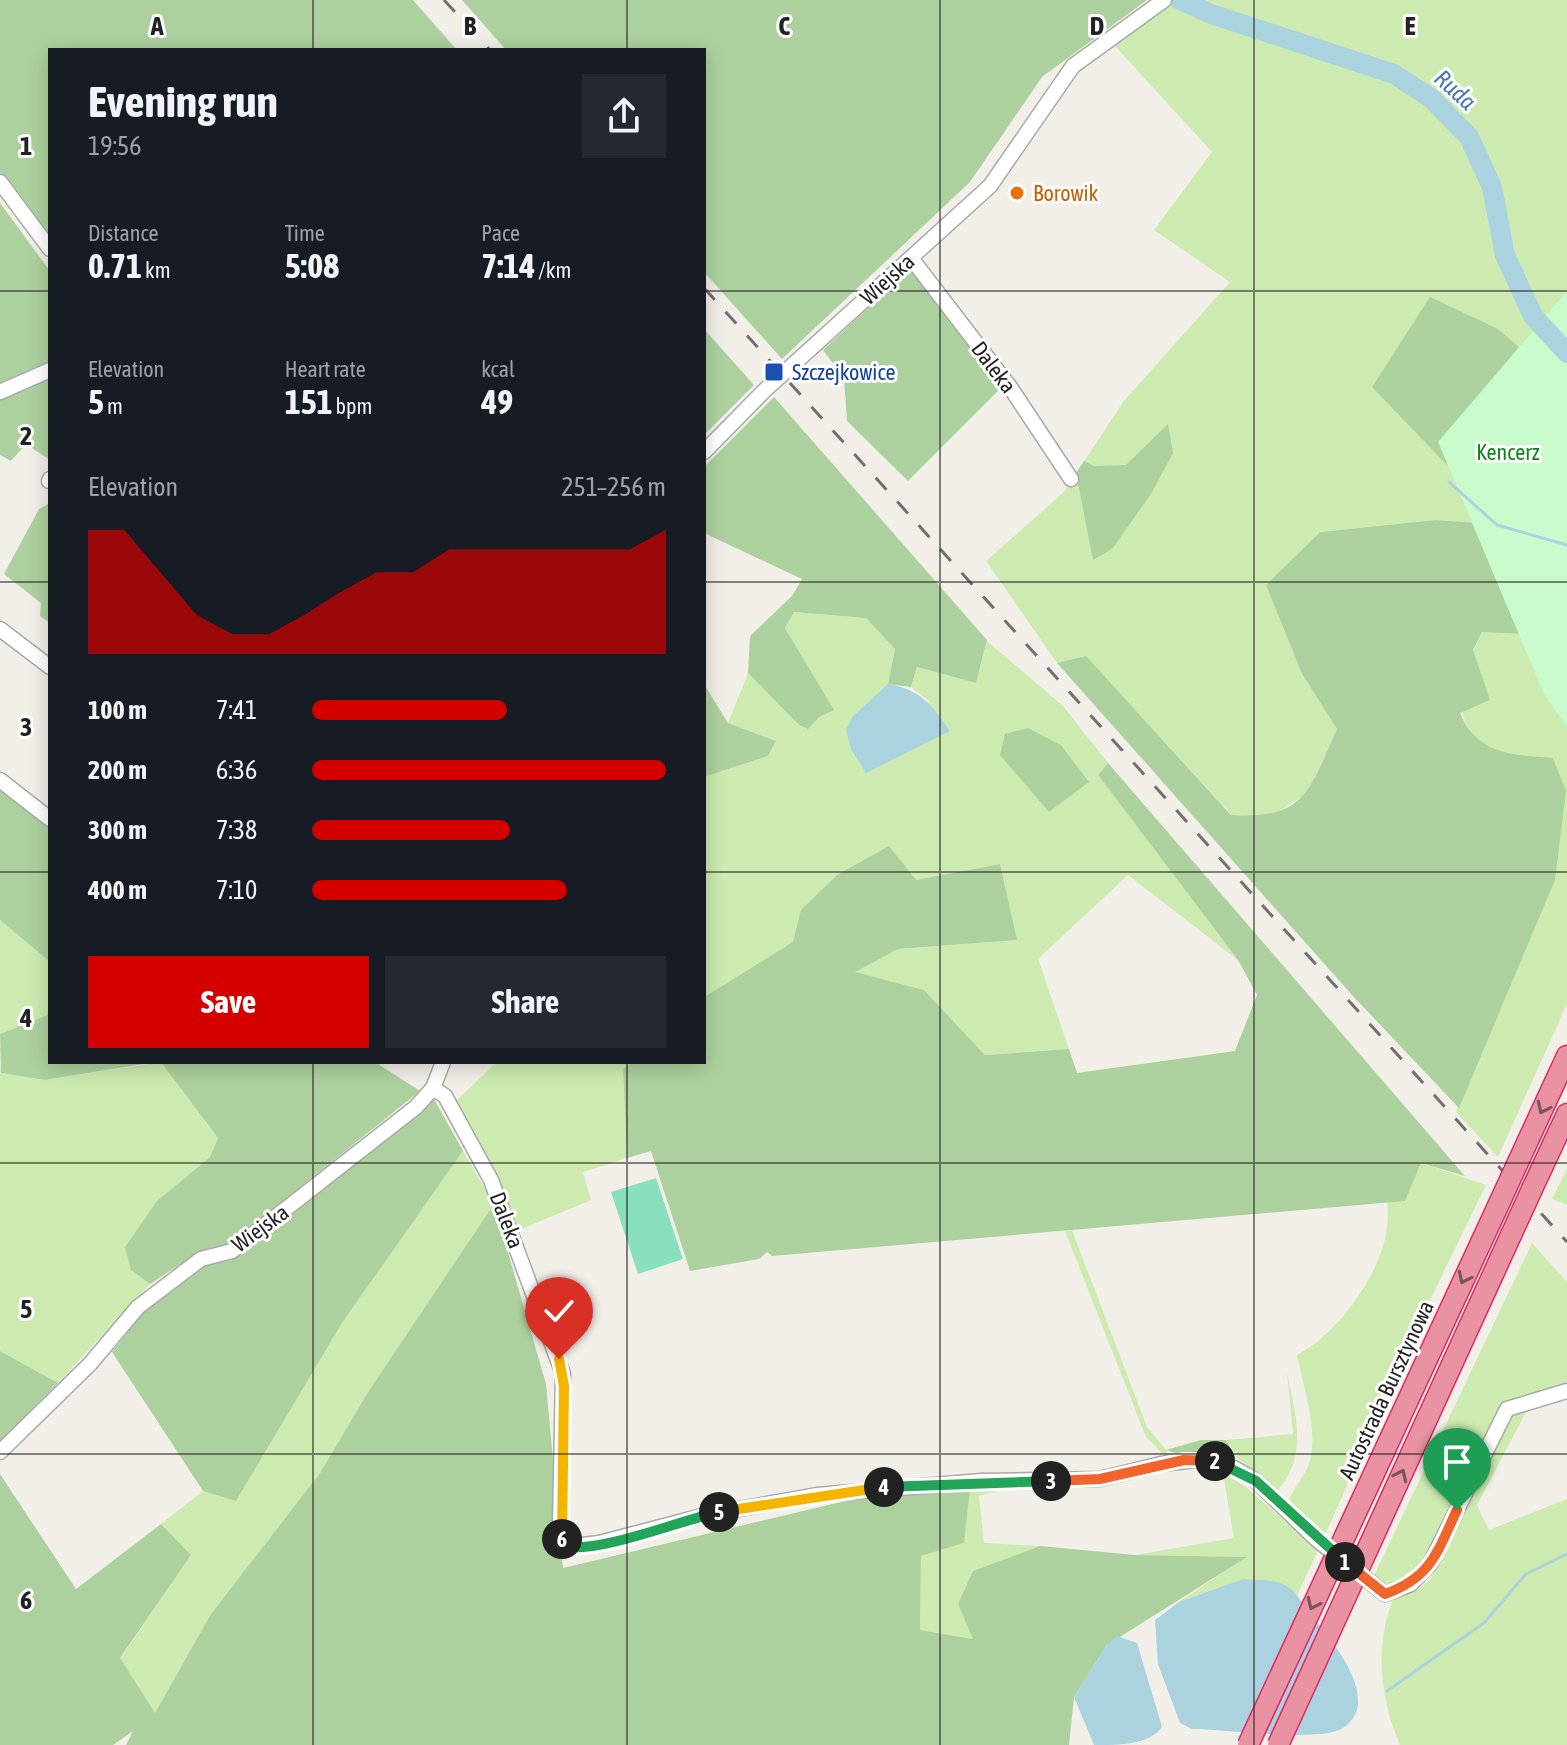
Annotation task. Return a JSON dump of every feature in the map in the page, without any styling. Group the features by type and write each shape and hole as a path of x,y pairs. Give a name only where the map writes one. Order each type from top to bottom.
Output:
{"highway":[{"name":"Autostrada Bursztynowa","path":"1248,1745 1567,1056"},
{"path":"1278,1745 1567,1114"}],"street":[{"name":"Wiejska","path":"706,450 765,390 990,186 1073,66 1163,1"},
{"path":"0,182 48,246"},
{"name":"Daleka","path":"911,258 1010,387 1071,479"},
{"path":"0,392 48,371"},
{"path":"0,629 48,665"},
{"path":"0,780 48,817"},
{"name":"Wiejska","path":"0,1452 90,1364 138,1307 201,1259 232,1251 416,1107 433,1088 442,1064"},
{"name":"Daleka","path":"433,1088 445,1096 491,1180 563,1374 560,1528 566,1547 599,1543 732,1509 868,1488 1089,1480 1184,1460 1205,1459 1234,1468 1256,1481 1315,1538 1385,1594 1411,1584 1430,1564 1507,1409 1567,1391"}],"green space":[{"path":"0,0 413,0 455,48 48,48 48,238 0,172"},
{"path":"462,0 1147,0 1042,77 970,182 782,359 706,274 706,48 504,48"},
{"path":"1177,0 1567,0 1567,1004 1498,1157 1456,1112 1555,880 1553,758 1502,754 1483,745 1471,733 1464,718 1463,684 1482,632 1435,520 1320,532 1266,585 1302,674 1337,729 1308,793 1268,818 1232,815 1086,657 1057,663 986,561 1064,492 1123,402 1230,282 1154,230 1212,152 1114,45"},
{"path":"0,203 48,268 48,363 0,383"},
{"path":"912,267 1005,384 908,481 847,421 844,378 823,350"},
{"name":"Kencerz","path":"1567,291 1567,727 1544,694 1438,442"},
{"path":"1430,297 1498,329 1555,379 1449,467 1372,387"},
{"path":"706,331 754,385 706,433"},
{"path":"48,379 48,459 26,444 11,461 0,455 0,398"},
{"path":"774,397 987,640 976,683 917,667 911,687 888,684 895,649 866,618 794,612 785,628 834,710 819,717 808,729 799,725 748,673 750,636 792,596 802,579 706,534 706,465"},
{"path":"1168,424 1173,453 1151,494 1112,549 1093,560 1076,473 1084,461 1094,466 1126,465"},
{"path":"48,504 48,622 40,616 41,603 4,574 39,509"},
{"path":"1435,520 1477,523 1526,634 1482,632 1473,650 1490,700 1460,713 1467,727 1486,745 1510,754 1553,758 1566,791 1555,880 1459,1108 1352,995 1057,663 1086,656 1231,815 1276,812 1291,806 1311,784 1337,729 1302,674 1266,585 1320,532"},
{"path":"794,612 866,618 895,649 888,684 853,716 930,702 911,687 917,667 976,683 987,641 1063,706 1108,763 1098,775 1238,960 1128,875 1038,959 1069,1049 985,1055 924,990 854,972 898,949 1016,940 1000,864 916,880 837,875 802,910 794,942 706,996 706,776 768,756 776,741 728,723 748,673 799,725 807,729 819,717 833,710 785,628"},
{"path":"706,687 728,723 776,741 768,756 706,776"},
{"path":"1028,728 1061,745 1089,782 1049,812 1000,755 1005,734"},
{"path":"1108,763 1465,1176 1421,1163 1405,1201 772,1256 767,1252 759,1259 690,1271 651,1151 627,1158 623,1069 630,1064 706,1064 706,996 793,942 801,910 837,875 889,846 916,880 1000,864 1017,940 898,949 855,972 924,990 985,1055 1069,1049 1077,1073 1235,1051 1257,995 1238,960 1098,775"},
{"path":"0,787 48,826 48,960 0,920"},
{"path":"0,920 48,960 48,1015 0,1034"},
{"path":"48,1015 48,1064 144,1064 45,1080 1,1073 0,1034"},
{"path":"0,1063 1,1073 45,1080 162,1064 218,1138 210,1157 157,1201 131,1270 150,1284 58,1383 0,1351"},
{"path":"162,1064 378,1064 420,1091 229,1244 202,1250 150,1284 131,1270 125,1247 157,1201 210,1157 218,1138"},
{"path":"495,1064 630,1064 623,1070 627,1158 583,1172 591,1200 519,1230 455,1102"},
{"path":"434,1099 463,1151 342,1323 236,1501 203,1491 112,1352 143,1313 206,1265 232,1260"},
{"path":"463,1151 494,1204 368,1392 320,1473 211,1614 155,1714 120,1659 191,1555 161,1524 203,1491 236,1501 342,1323"},
{"path":"1421,1163 1486,1185 1428,1304 1325,1535 1289,1504 1308,1466 1312,1447 1309,1407 1297,1355 1332,1329 1363,1290 1383,1245 1388,1223 1387,1202 1405,1200"},
{"path":"1567,1169 1567,1205 1552,1199"},
{"path":"656,1178 683,1259 638,1274 611,1192"},
{"path":"494,1204 546,1384 563,1568 845,1501 970,1490 964,1543 921,1556 920,1630 973,1639 958,1604 973,1571 1040,1546 1135,1555 1247,1557 1107,1645 1074,1697 1069,1745 126,1745 133,1731 113,1745 0,1745 0,1474 76,1589 161,1524 191,1555 120,1658 155,1713 211,1614 320,1473 368,1392"},
{"path":"1072,1230 1147,1427 1166,1450 1168,1459 1146,1437 1065,1231"},
{"path":"1532,1243 1567,1282 1567,1382 1503,1404 1420,1567 1398,1581 1386,1583 1372,1580"},
{"path":"0,1351 58,1383 0,1441"},
{"path":"1287,1372 1296,1418 1297,1448 1288,1476 1278,1490 1248,1470 1226,1440 1293,1434"},
{"path":"1527,1410 1477,1505 1489,1530 1567,1499 1567,1745 1400,1745 1388,1709 1382,1671 1384,1634 1394,1597 1416,1591 1430,1580 1511,1412"},
{"path":"1201,1440 1226,1440 1236,1458 1182,1455 1166,1450"},
{"path":"1223,1473 1246,1487 1318,1550 1296,1598 1243,1579 1179,1602 1246,1557 1135,1555 1234,1538"},
{"path":"1004,1489 979,1496 984,1543 1040,1546 973,1571 974,1639 920,1630 921,1556 964,1543 970,1490"}],"water":[{"path":"888,684 917,694 950,731 866,773 851,749 846,730 853,716"},
{"path":"1243,1579 1264,1580 1289,1587 1339,1652 1356,1685 1358,1701 1354,1716 1343,1728 1332,1732 1294,1735 1192,1729 1180,1723 1158,1664 1155,1620 1179,1602"},
{"path":"1117,1636 1137,1643 1162,1727 1142,1741 1094,1745 1074,1697 1107,1645"}],"waterway":[{"name":"Ruda","path":"1180,0 1211,14 1394,74 1432,99 1469,137 1492,187 1505,255 1533,316 1567,353"},
{"path":"1449,482 1497,525 1567,545"},
{"path":"1387,1691 1484,1623 1526,1574 1567,1554"}],"railway":[{"path":"444,0 488,48"},
{"path":"706,290 1567,1242"}],"place":[{"name":"Borowik","path":"1017,193"},
{"name":"Szczejkowice","path":"774,372"}],"route":[{"path":"559,1359 564,1386 560,1528 566,1547 599,1543 732,1509 817,1495 868,1488 981,1481 1100,1479 1161,1464 1205,1459 1234,1468 1256,1481 1315,1538 1385,1594 1411,1584 1426,1572 1457,1510"}]}
